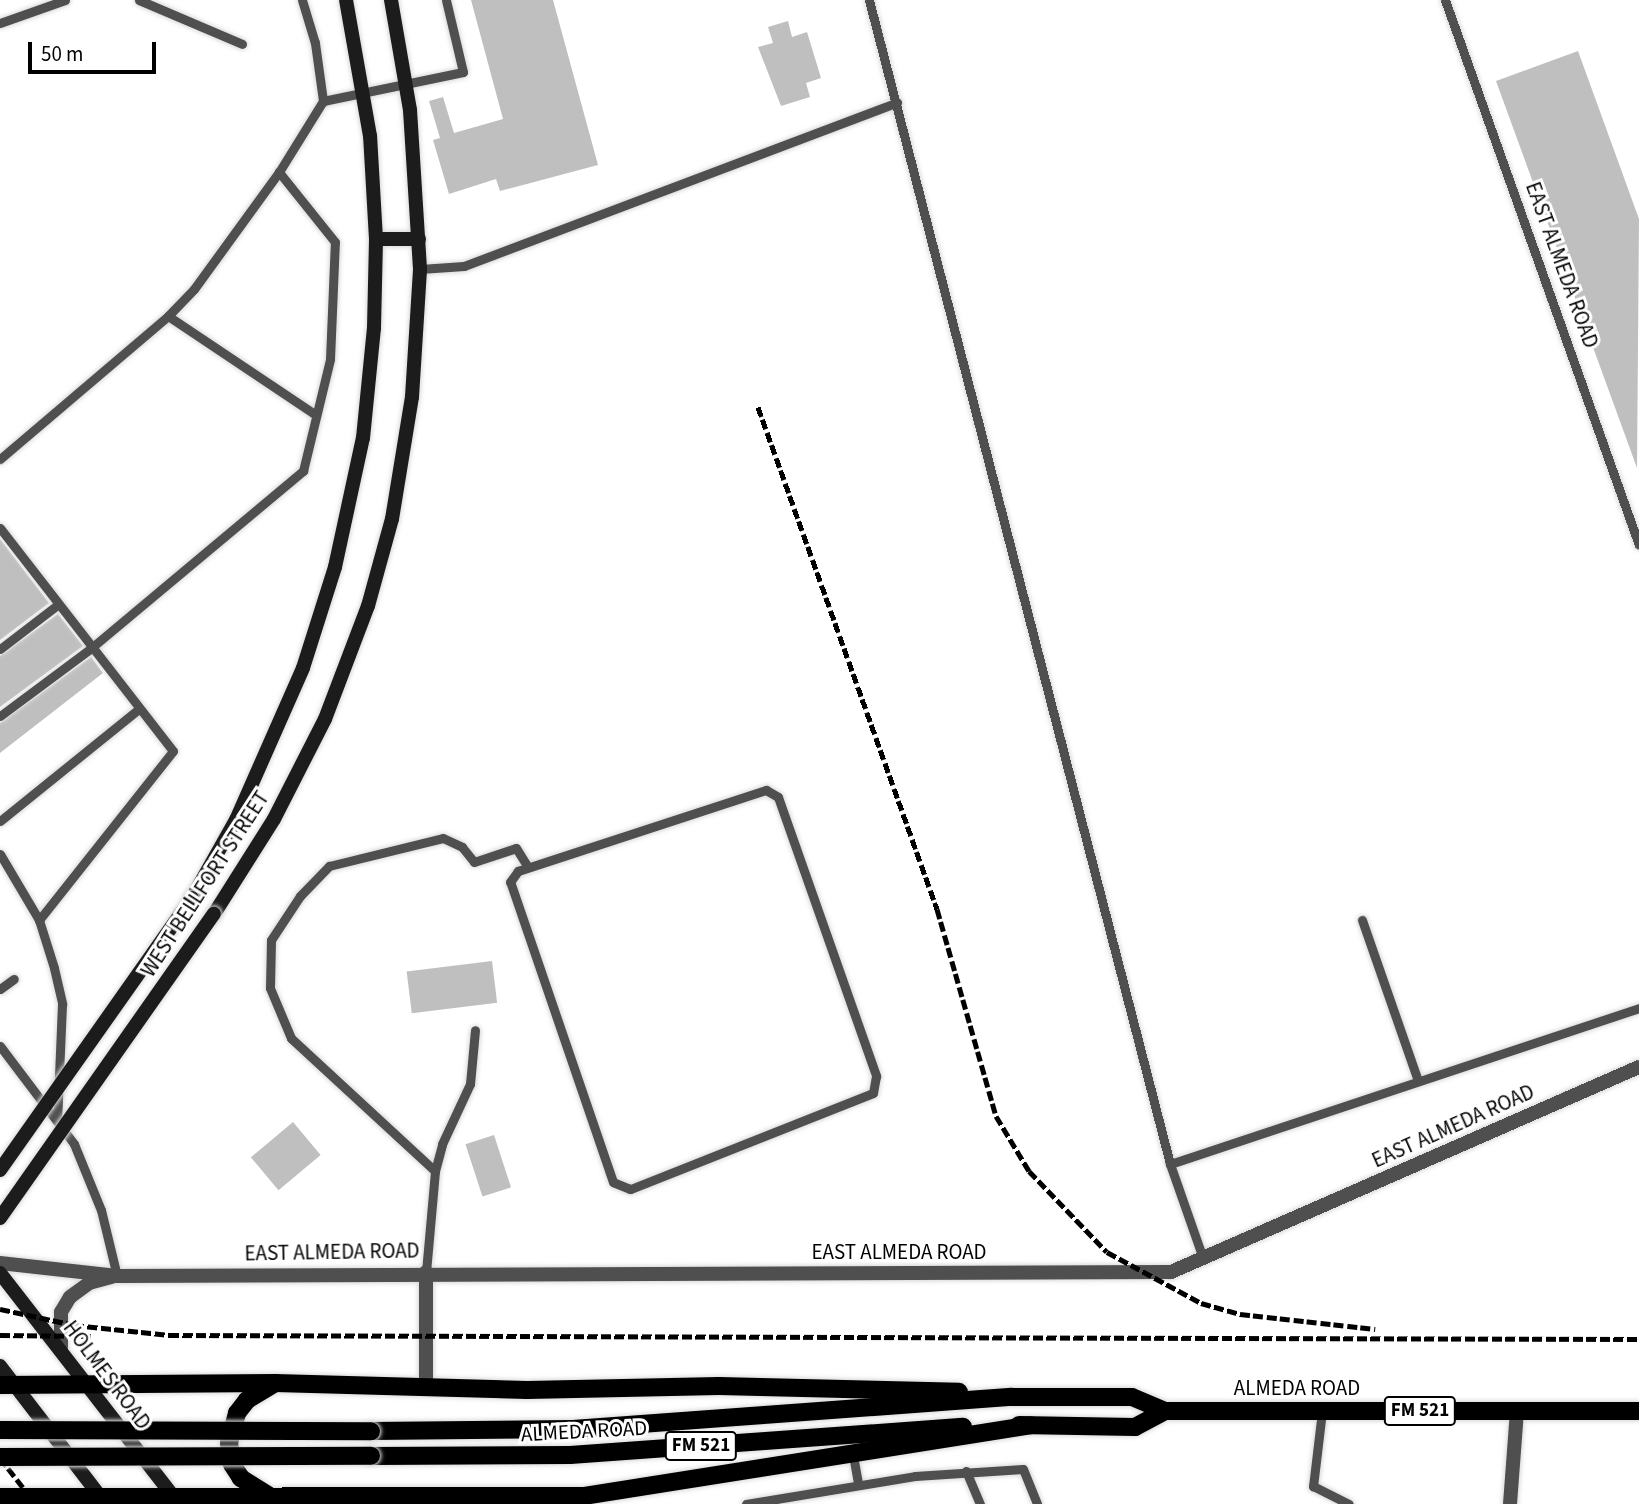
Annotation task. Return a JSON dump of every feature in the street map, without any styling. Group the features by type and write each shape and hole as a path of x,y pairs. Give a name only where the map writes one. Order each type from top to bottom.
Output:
{"main road":[{"name":"WEST BELLFORT STREET","path":"0,1170 191,898 236,820 275,738 331,579 363,438 373,340 376,239 364,95 346,0"},
{"name":"WEST BELLFORT STREET","path":"0,1218 214,914 296,778 325,719 368,606 385,549 407,435 420,269 407,87 391,0"},
{"path":"376,239 419,239"},
{"name":"HOLMES ROAD","path":"0,1273 61,1347 85,1385 177,1500"},
{"path":"0,1366 8,1385 104,1500"},
{"path":"263,1500 241,1478 232,1464 229,1443 237,1413 247,1401 275,1383"},
{"path":"8,1385 275,1383 527,1391 910,1388 1012,1397"},
{"name":"ALMEDA ROAD","path":"0,1430 573,1429 1012,1397 1132,1397 1166,1411 1639,1411"},
{"name":"ALMEDA ROAD","path":"0,1457 570,1455 1030,1425 1135,1427 1166,1411"},
{"path":"0,1497 104,1500 549,1501 646,1490 1030,1425"}],"street":[{"name":"EAST ALMEDA ROAD","path":"0,1263 117,1276 426,1272 1171,1272 1639,1067"},
{"path":"426,1272 426,1387"},
{"name":"EAST ALMEDA ROAD","path":"61,1347 61,1312 70,1297 89,1283 117,1276"},
{"path":"1510,1504 1517,1411"}],"lane":[{"path":"0,23 65,0"},
{"path":"139,0 242,44"},
{"path":"0,460 168,316 194,289 279,172 323,101 315,43 302,0"},
{"path":"323,101 407,87 463,72 446,0"},
{"path":"869,0 1170,1164 1203,1258"},
{"name":"EAST ALMEDA ROAD","path":"1445,0 1639,545"},
{"path":"420,269 464,266 897,103"},
{"path":"0,716 90,649 303,471 330,359 335,242 279,172"},
{"path":"168,316 316,415"},
{"path":"0,528 56,606 173,751 39,919"},
{"path":"0,649 56,606"},
{"path":"0,821 139,709"},
{"path":"766,790 778,797 877,1076 873,1093 630,1189 613,1182 510,882 518,871 528,867 766,790"},
{"path":"435,1171 290,1038 270,988 271,940 300,896 329,866 443,838 462,847 474,862 516,848 528,867"},
{"path":"0,854 39,919 62,1004 57,1121"},
{"path":"1362,920 1418,1081"},
{"path":"0,989 14,979"},
{"path":"1170,1164 1639,1008"},
{"path":"426,1272 435,1171 442,1144 470,1084 475,1030"},
{"path":"0,1046 74,1144 101,1210 117,1276"},
{"path":"1322,1411 1313,1486 1349,1504"},
{"path":"853,1455 858,1483"},
{"path":"746,1504 858,1483 966,1471 1023,1469 1037,1504"},
{"path":"966,1471 980,1504"}],"building":[{"path":"471,0 553,0 598,165 500,191 496,179 449,194 433,140 440,138 429,101 443,97 454,133 503,119"},
{"path":"788,21 792,37 807,32 821,78 806,83 810,97 781,106 758,47 773,43 768,27"},
{"path":"1578,51 1639,219 1637,468 1496,81"},
{"path":"0,539 49,603 0,640"},
{"path":"58,614 83,646 0,707 0,656"},
{"path":"91,657 103,673 0,753 0,723"},
{"path":"492,961 497,1003 412,1013 407,971"},
{"path":"293,1122 321,1155 279,1190 251,1157"},
{"path":"494,1135 511,1187 482,1197 465,1144"}],"railway":[{"path":"758,407 937,909 996,1116 1029,1171 1107,1252 1201,1303 1240,1314 1375,1329"},
{"path":"0,1309 74,1325 169,1335 1639,1339"},
{"path":"0,1335 91,1336"},
{"path":"0,1458 36,1504"}]}
